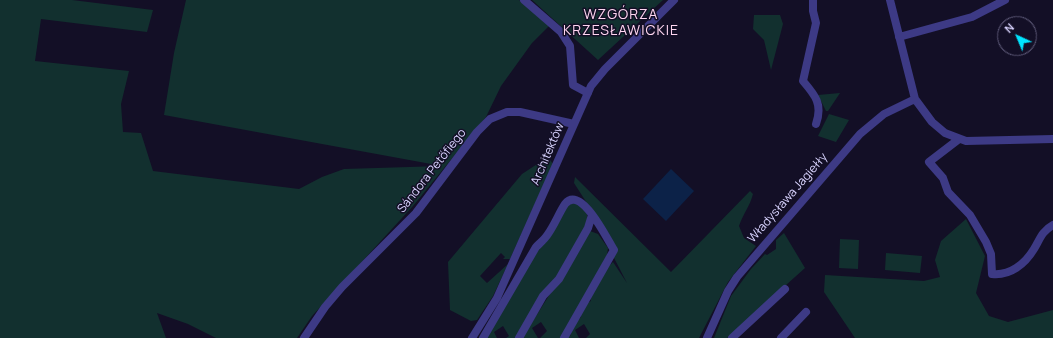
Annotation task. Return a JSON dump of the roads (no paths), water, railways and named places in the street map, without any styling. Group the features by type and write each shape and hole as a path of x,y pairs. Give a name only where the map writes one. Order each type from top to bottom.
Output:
{"street":[{"path":"524,0 561,32 570,46 574,85 588,93"},
{"name":"Architektów","path":"472,338 497,298 588,93 601,73 674,0"},
{"path":"813,0 813,11 816,23 803,80 814,95 820,112 816,124"},
{"path":"890,0 915,99 932,122 945,133 958,139 974,141 1053,139"},
{"path":"899,37 972,17 1005,0"},
{"name":"Władysława Jagiełły","path":"707,338 728,291 737,278 845,150 884,114 915,99"},
{"name":"Sándora Petőfiego","path":"304,338 325,307 342,287 416,213 477,132 490,119 507,112 520,112 574,124"},
{"path":"958,139 929,162 943,178 948,192 970,215 986,242 991,254 992,274 1001,275 1016,269 1034,250 1041,234 1053,225"},
{"path":"483,338 536,247 548,235 565,205 571,200 581,201 592,215 614,250 564,338"},
{"path":"519,338 543,296 559,279 588,228 592,215"},
{"path":"588,228 600,228"},
{"path":"732,338 785,289"},
{"path":"781,338 806,312"}],"water":[{"path":"671,169 694,191 666,221 643,199"}],"district":[{"name":"WZGÓRZA KRZESŁAWICKIE","path":"621,24"}]}
